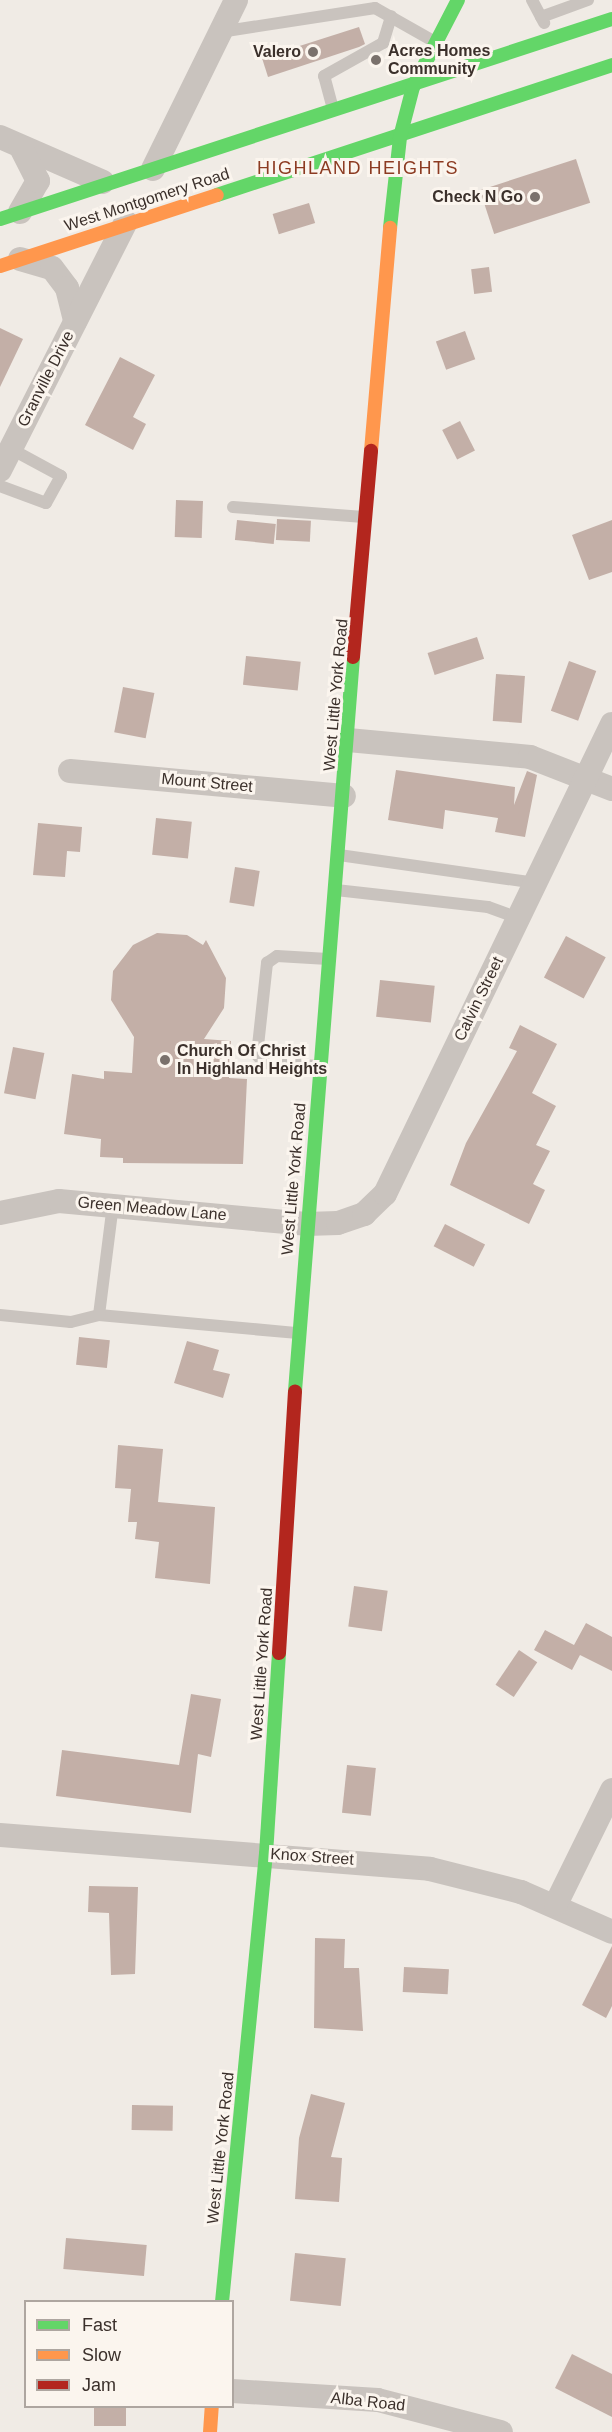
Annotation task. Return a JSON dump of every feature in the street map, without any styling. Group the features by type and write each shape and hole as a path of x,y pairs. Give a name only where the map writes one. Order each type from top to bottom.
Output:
{"street":[{"path":"153,169 236,0"},
{"name":"West Little York Road","path":"222,2300 266,1854 306,1224 400,137 413,87 458,0"},
{"name":"West Montgomery Road","path":"10,215 103,182 153,169 413,87 612,20"},
{"name":"West Montgomery Road","path":"10,262 126,222 400,137 612,65"},
{"path":"188,98 186,134 208,152"},
{"path":"11,142 36,149 103,182"},
{"path":"10,215 38,181 11,142"},
{"name":"Granville Drive","path":"0,470 8,442 75,321 126,222"},
{"name":"Granville Drive","path":"10,262 52,268 67,288 75,321"},
{"name":"Calvin Street","path":"306,1224 338,1223 364,1214 385,1194 612,724"},
{"path":"348,740 530,757 587,777 612,789"},
{"name":"Mount Street","path":"70,771 344,796"},
{"name":"Green Meadow Lane","path":"0,1213 58,1201 113,1204 306,1224"},
{"path":"556,1904 612,1790"},
{"name":"Knox Street","path":"0,1834 430,1869 556,1904 612,1932"},
{"name":"Alba Road","path":"234,2391 378,2400 501,2432"},
{"path":"210,2432 212,2408"}],"lane":[{"path":"532,0 552,40"},
{"path":"541,17 588,0"},
{"path":"220,32 375,8 436,42"},
{"path":"334,112 324,76 383,43 391,16"},
{"path":"0,486 46,503 61,476 8,442"},
{"path":"233,507 368,518"},
{"path":"339,855 536,883"},
{"path":"336,890 488,907 518,918"},
{"path":"320,1066 264,1063 257,1055 267,963 277,956 330,959"},
{"path":"99,1315 113,1204"},
{"path":"0,1315 71,1322 99,1315 299,1333"}],"building":[{"name":"Valero","path":"359,27 365,44 268,77 262,58"},
{"name":"Check N Go","path":"576,159 590,203 494,234 480,190"},
{"path":"309,203 315,223 279,234 273,214"},
{"path":"489,267 492,292 474,294 471,269"},
{"path":"0,328 23,339 0,387"},
{"path":"465,331 475,359 446,370 436,342"},
{"path":"120,357 155,375 133,417 146,424 133,450 85,425"},
{"path":"460,421 475,450 457,459 442,430"},
{"path":"176,500 203,501 202,538 175,537"},
{"path":"277,519 311,521 310,542 276,540"},
{"path":"237,520 276,524 274,544 235,540"},
{"path":"612,520 612,572 589,580 572,535"},
{"path":"477,637 484,659 435,675 428,653"},
{"path":"246,656 301,662 298,691 243,685"},
{"path":"569,661 596,671 578,721 551,711"},
{"path":"496,674 525,676 522,723 493,721"},
{"path":"123,687 154,693 146,738 114,732"},
{"path":"396,770 515,787 514,805 527,771 537,775 525,837 495,832 498,818 445,810 443,829 388,820"},
{"path":"156,818 192,822 188,859 152,855"},
{"path":"38,823 82,827 80,852 67,851 65,877 33,875"},
{"path":"235,867 260,871 254,906 229,903"},
{"path":"157,933 187,935 203,945 206,940 226,978 224,1008 204,1039 231,1041 229,1078 247,1079 243,1164 123,1163 123,1158 100,1157 101,1139 64,1134 72,1074 104,1079 104,1071 132,1073 134,1037 111,1000 113,971 133,945"},
{"path":"566,936 606,957 584,999 544,977"},
{"path":"380,980 435,986 431,1023 376,1017"},
{"path":"520,1025 557,1044 532,1093 556,1106 536,1145 550,1151 533,1184 545,1190 529,1224 450,1185 466,1143 517,1051 509,1048"},
{"path":"13,1047 44,1053 35,1099 4,1093"},
{"path":"445,1224 485,1244 474,1267 434,1246"},
{"path":"79,1337 110,1340 107,1368 76,1365"},
{"path":"187,1341 219,1350 213,1370 230,1374 223,1398 174,1383"},
{"path":"118,1445 163,1449 158,1502 215,1507 210,1584 155,1578 159,1542 135,1539 137,1522 128,1522 131,1489 115,1488"},
{"path":"354,1586 388,1591 382,1631 348,1627"},
{"path":"586,1623 612,1637 612,1671 580,1655 572,1670 534,1650 545,1630 574,1645"},
{"path":"519,1650 537,1662 514,1697 496,1685"},
{"path":"191,1694 221,1699 211,1757 198,1754 191,1813 56,1796 62,1750 179,1765"},
{"path":"347,1765 376,1768 371,1816 342,1813"},
{"path":"89,1886 138,1887 135,1974 111,1975 109,1913 88,1912"},
{"path":"315,1938 345,1939 344,1968 359,1968 363,2031 314,2028"},
{"path":"612,1946 612,2006 606,2018 582,2005"},
{"path":"404,1967 449,1969 448,1994 403,1992"},
{"path":"311,2094 345,2103 331,2157 342,2158 339,2202 295,2199 299,2138"},
{"path":"132,2105 173,2106 173,2131 132,2130"},
{"path":"66,2238 147,2245 144,2276 63,2269"},
{"path":"295,2253 346,2258 341,2306 290,2301"},
{"path":"572,2354 612,2374 612,2417 555,2388"},
{"path":"94,2408 126,2408 126,2426 94,2426"}],"traffic: fast":[{"path":"390,228 400,137 413,87 458,0"},
{"path":"0,219 612,19"},
{"path":"217,195 612,65"},
{"path":"295,1391 353,657"},
{"path":"222,2300 266,1854 279,1653"}],"traffic: slow":[{"path":"0,266 217,195"},
{"path":"371,451 390,228"},
{"path":"210,2432 212,2408"}],"traffic: jam":[{"path":"353,657 371,451"},
{"path":"279,1653 295,1391"}],"place":[{"name":"Valero","path":"313,52"},
{"name":"Acres Homes Community","path":"376,60"},
{"name":"Check N Go","path":"535,197"},
{"name":"Church Of Christ In Highland Heights","path":"165,1060"}],"district":[{"name":"HIGHLAND HEIGHTS","path":"358,168"}]}
